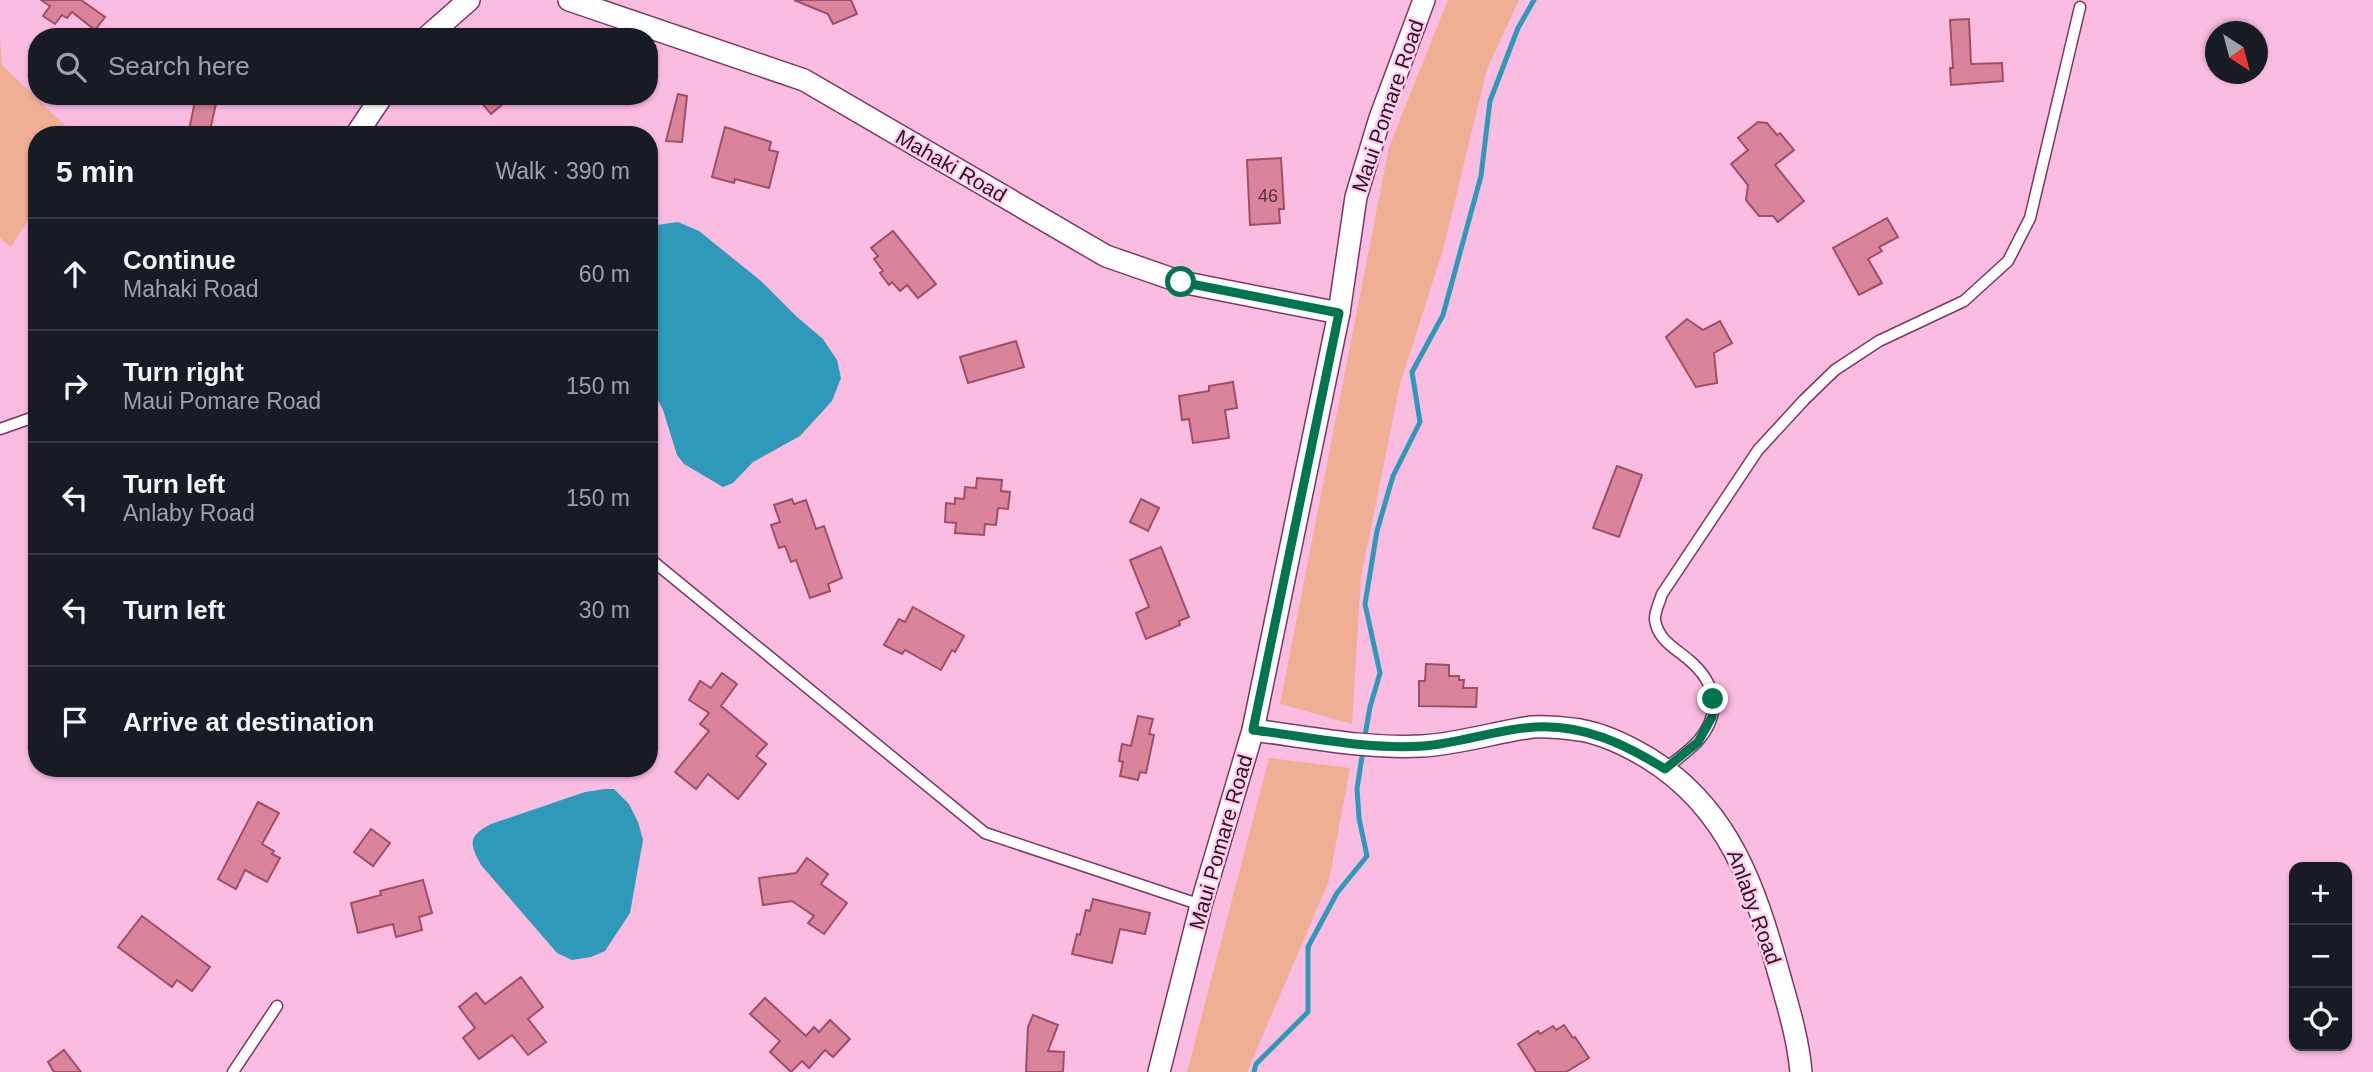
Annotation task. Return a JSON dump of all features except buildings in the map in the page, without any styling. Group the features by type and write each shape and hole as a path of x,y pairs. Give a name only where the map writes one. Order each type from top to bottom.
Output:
{"street":[{"path":"438,28 468,0"},
{"name":"Mahaki Road","path":"569,0 651,28"},
{"name":"Maui Pomare Road","path":"1160,1072 1201,905 1253,730 1339,313 1356,197 1380,118 1424,0"},
{"name":"Mahaki Road","path":"658,30 804,80 1105,256 1181,282 1339,313"},
{"path":"362,126 376,105"},
{"name":"Anlaby Road","path":"1253,730 1369,745 1424,746 1535,727 1582,731 1629,747 1665,769 1705,806 1728,837 1746,874 1764,922 1782,985 1799,1049 1801,1072"}],"lane":[{"path":"1665,769 1698,742 1712,717 1713,699 1706,676 1665,642 1655,618 1662,594 1758,450 1835,370 1879,341 1964,301 2008,261 2030,218 2080,7"},
{"path":"0,429 28,419"},
{"path":"658,565 985,833 1201,905"},
{"path":"233,1072 276,1006"}],"shaded area":[{"path":"1448,0 1519,0 1487,69 1443,250 1400,384 1361,577 1352,724 1280,704 1389,147"},
{"path":"0,38 2,65 28,90 28,105 44,105 66,126 28,126 28,220 11,247 0,238"},
{"path":"1269,758 1350,768 1329,881 1247,1072 1187,1072"}],"water":[{"path":"678,222 699,231 761,281 823,339 837,360 841,378 832,401 800,436 753,462 733,483 723,487 684,464 677,455 658,400 658,225"},
{"path":"614,789 629,804 643,840 630,913 605,951 591,957 572,960 557,953 481,865 474,851 473,841 478,832 491,824 585,792"}],"waterway":[{"path":"1364,741 1380,673 1365,604 1377,531 1393,476 1420,422 1412,372 1443,315 1481,176 1490,101 1518,28 1534,0"},
{"path":"1254,1072 1256,1064 1308,1012 1308,947 1337,893 1367,856 1359,818 1357,789 1363,750"}],"route":[{"path":"1181,282 1339,313 1253,730 1369,745 1424,746 1535,727 1582,731 1629,747 1665,769 1698,742 1712,717 1713,699"}]}
